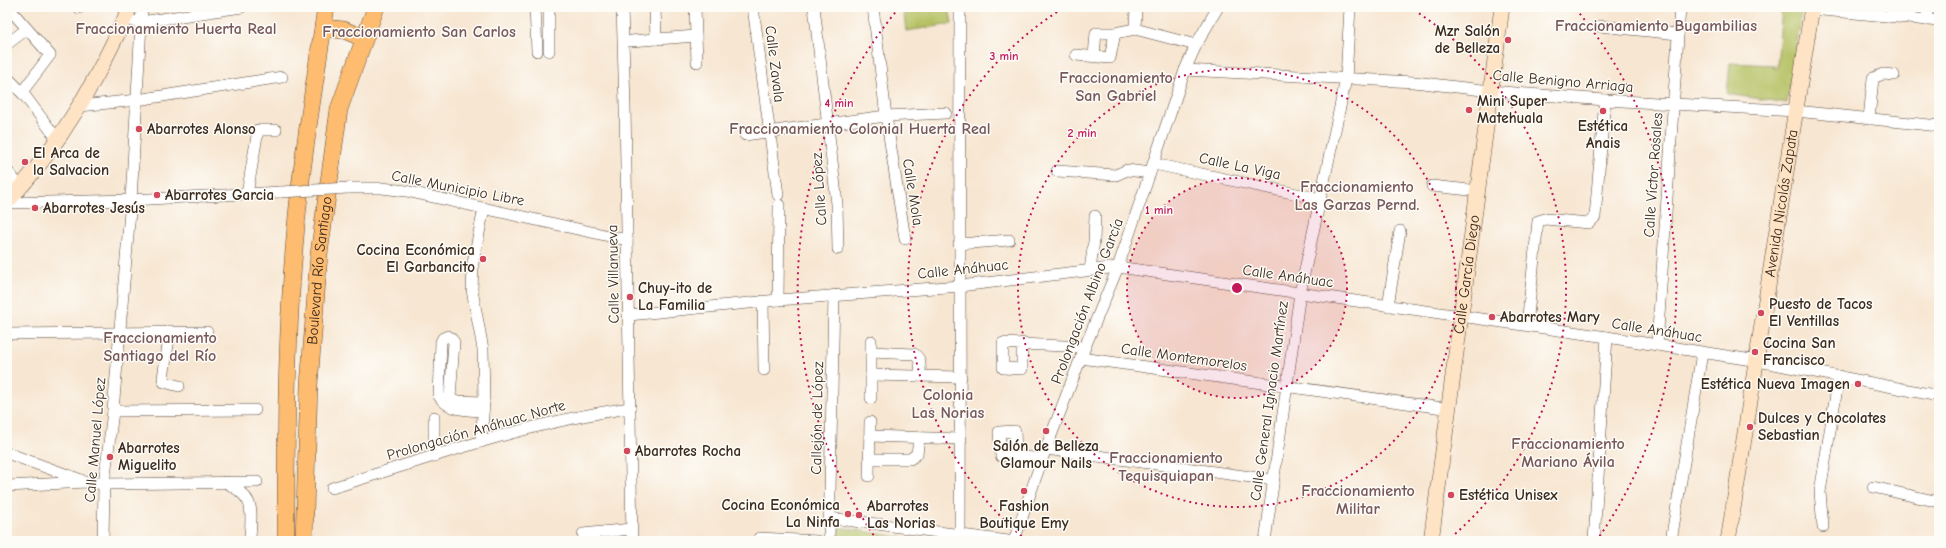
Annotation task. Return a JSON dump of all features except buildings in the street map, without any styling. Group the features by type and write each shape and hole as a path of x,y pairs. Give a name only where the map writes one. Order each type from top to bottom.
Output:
{"main road":[{"name":"Boulevard Río Santiago","path":"286,541 286,383 294,250 307,128 326,7"},
{"name":"Boulevard Río Santiago","path":"304,541 309,385 319,254 339,109 376,7"},
{"path":"323,28 344,30 364,38"}],"street":[{"path":"8,7 50,55 22,92"},
{"name":"Calle Manuel López","path":"103,541 104,484 113,411 131,200 142,7"},
{"path":"7,202 21,187 58,140 80,106 128,13 141,22 242,7"},
{"path":"535,7 537,51"},
{"path":"549,7 549,51"},
{"name":"Calle Villanueva","path":"622,7 626,106 632,541"},
{"path":"655,7 656,39"},
{"path":"695,7 698,62"},
{"name":"Calle Zavala","path":"753,7 779,200 778,300"},
{"name":"Calle López","path":"814,7 829,125 837,204 838,249"},
{"name":"Calle Mola","path":"873,7 886,116 905,239"},
{"path":"960,7 960,535"},
{"path":"1135,29 1136,7"},
{"name":"Prolongación Albino García","path":"1014,541 1044,454 1084,347 1118,267 1185,70 1196,45 1218,7"},
{"name":"Calle General Ignacio Martínez","path":"1265,541 1300,293 1346,79 1350,7"},
{"name":"Calle García Diego","path":"1431,541 1479,191 1502,7"},
{"name":"Calle Víctor Rosales","path":"1657,345 1680,7"},
{"path":"1926,20 1928,7"},
{"path":"1812,8 1939,21"},
{"name":"Avenida Nicolás Zapata","path":"1728,541 1758,361 1781,199 1812,8"},
{"path":"1599,26 1678,34"},
{"path":"7,44 27,29"},
{"path":"1094,56 1096,33 1115,33 1135,29 1196,45"},
{"path":"1076,55 1110,58 1115,33"},
{"path":"632,41 696,36"},
{"name":"Calle Benigno Arriaga","path":"1185,70 1414,82 1491,91 1605,100 1796,111 1939,126"},
{"path":"1869,119 1873,78 1883,74 1894,75"},
{"path":"7,77 22,92 58,140"},
{"path":"80,106 137,100 282,77"},
{"path":"1527,325 1538,220 1545,219 1589,222 1595,217 1605,100"},
{"path":"745,135 829,125 886,116 946,113"},
{"path":"247,194 258,130 276,130"},
{"name":"Calle La Viga","path":"1057,171 1116,175 1127,170 1152,168 1321,199"},
{"path":"7,171 21,187"},
{"path":"1432,186 1479,191"},
{"name":"Calle Municipio Libre","path":"7,202 131,200 348,188 382,188 406,190 627,240"},
{"path":"481,442 483,407 483,349 472,290 473,263 484,208"},
{"path":"1090,270 1094,241 1095,216"},
{"path":"1388,306 1400,230"},
{"path":"959,244 1009,240"},
{"name":"Calle Anáhuac","path":"629,314 763,301 960,286 1118,267 1607,337 1758,361 1939,396"},
{"name":"Callejón de López","path":"829,541 834,295"},
{"path":"763,301 764,370"},
{"path":"170,331 164,382 178,386"},
{"path":"7,334 170,331 207,332"},
{"path":"1594,541 1607,337"},
{"path":"1022,343 1084,347"},
{"path":"871,398 871,347 914,354 918,357 920,362 920,376"},
{"path":"1671,541 1702,353"},
{"name":"Calle Montemorelos","path":"1081,358 1450,409"},
{"path":"871,375 961,377"},
{"path":"1823,527 1820,492 1839,376"},
{"path":"447,401 454,408 483,407"},
{"name":"Prolongación Anáhuac Norte","path":"332,488 481,442 579,416 630,408"},
{"path":"113,411 255,410"},
{"path":"434,417 434,438 437,456"},
{"path":"869,476 870,422"},
{"path":"870,436 960,439"},
{"path":"869,459 910,459 917,454 920,438"},
{"path":"7,453 86,482"},
{"path":"1016,456 1044,454 1273,480"},
{"path":"7,486 86,482 104,484 257,482"},
{"path":"224,482 241,491 251,507 250,541"},
{"path":"1873,487 1939,502"},
{"path":"830,518 1008,541"},
{"path":"583,534 631,528"},
{"path":"759,538 817,541"}],"green space":[{"path":"903,7 949,7 952,24 906,31"},
{"path":"1782,7 1803,7 1787,103 1727,94 1730,63 1774,65 1774,68 1777,68"},
{"path":"838,527 906,538 906,541 838,541"}],"place":[{"name":"Mzr Salón de Belleza","path":"1508,40"},
{"name":"Mini Super Matehuala","path":"1469,110"},
{"name":"Estética Anais","path":"1603,111"},
{"name":"Abarrotes Alonso","path":"139,129"},
{"name":"El Arca de la Salvacion","path":"25,162"},
{"name":"Abarrotes Garcia","path":"157,195"},
{"name":"Abarrotes Jesús","path":"35,208"},
{"name":"Cocina Económica El Garbancito","path":"483,259"},
{"name":"Chuy-ito de La Familia","path":"630,297"},
{"name":"Puesto de Tacos El Ventillas","path":"1761,313"},
{"name":"Abarrotes Mary","path":"1492,317"},
{"name":"Cocina San Francisco","path":"1755,352"},
{"name":"Estética Nueva Imagen","path":"1858,384"},
{"name":"Dulces y Chocolates Sebastian","path":"1750,427"},
{"name":"Salón de Belleza Glamour Nails","path":"1046,431"},
{"name":"Abarrotes Rocha","path":"627,451"},
{"name":"Abarrotes Miguelito","path":"110,457"},
{"name":"Fashion Boutique Emy","path":"1024,491"},
{"name":"Estética Unisex","path":"1451,495"},
{"name":"Cocina Económica La Ninfa","path":"848,514"},
{"name":"Abarrotes Las Norias","path":"859,515"}],"district":[{"name":"Fraccionamiento Bugambilias","path":"1656,26"},
{"name":"Fraccionamiento Huerta Real","path":"176,29"},
{"name":"Fraccionamiento San Carlos","path":"419,32"},
{"name":"Fraccionamiento San Gabriel","path":"1116,87"},
{"name":"Fraccionamiento Colonial Huerta Real","path":"860,129"},
{"name":"Fraccionamiento Las Garzas Pernd.","path":"1357,196"},
{"name":"Fraccionamiento Santiago del Río","path":"160,347"},
{"name":"Colonia Las Norias","path":"948,404"},
{"name":"Fraccionamiento Mariano Ávila","path":"1568,453"},
{"name":"Fraccionamiento Tequisquiapan","path":"1166,467"},
{"name":"Fraccionamiento Militar","path":"1358,500"}]}
